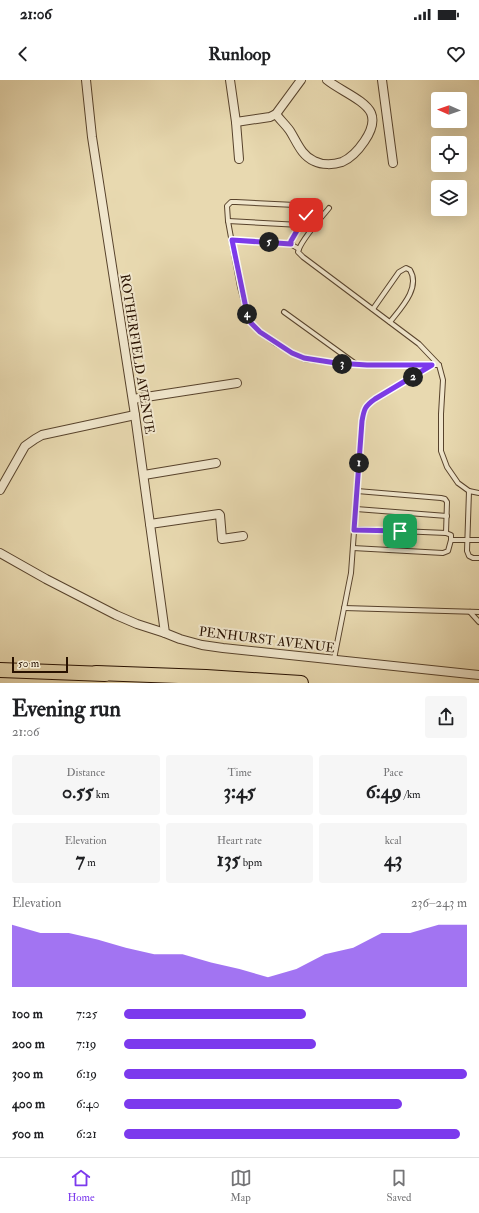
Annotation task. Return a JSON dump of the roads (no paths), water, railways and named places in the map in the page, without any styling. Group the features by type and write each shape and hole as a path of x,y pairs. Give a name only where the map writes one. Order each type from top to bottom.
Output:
{"highway":[{"path":"0,670 96,674 206,676 301,683"},
{"path":"96,674 183,683"}],"street":[{"name":"ROTHERFIELD AVENUE","path":"86,80 94,144 136,415 165,633"},
{"path":"230,80 236,122 239,159"},
{"path":"236,122 270,117 276,114 301,80"},
{"path":"276,114 290,131 300,149 313,160 321,164 332,164 342,162 350,157 358,150 367,136 372,125 372,114 361,102 327,80"},
{"path":"382,80 393,163"},
{"path":"133,399 237,383"},
{"path":"0,490 25,446 42,435 136,415"},
{"path":"144,475 216,463"},
{"path":"150,524 219,514 222,538 243,536"},
{"name":"PENHURST AVENUE","path":"0,553 46,579 116,615 137,624 202,645 479,675"}],"lane":[{"path":"291,244 291,241 306,215 305,209 301,206 231,202 227,206 228,221 247,313 255,328 275,343 304,358 330,363 367,365 439,365"},
{"path":"299,249 328,208"},
{"path":"228,221 300,225"},
{"path":"232,240 291,244 299,249 298,252 303,257 419,344 439,365 443,380 441,450 446,467 461,487 469,491 479,493"},
{"path":"372,309 399,272 406,268 410,270 413,280 409,295 390,322"},
{"path":"284,312 356,364"},
{"path":"334,660 351,573 364,409 375,399 432,365"},
{"path":"357,491 445,499 447,502 446,533"},
{"path":"469,491 467,551 468,556 479,558"},
{"path":"356,509 446,516"},
{"path":"353,548 443,553 448,551 451,540 451,535 446,533 354,530"},
{"path":"451,540 479,540"},
{"path":"344,608 479,612"},
{"path":"470,612 479,622"}]}
